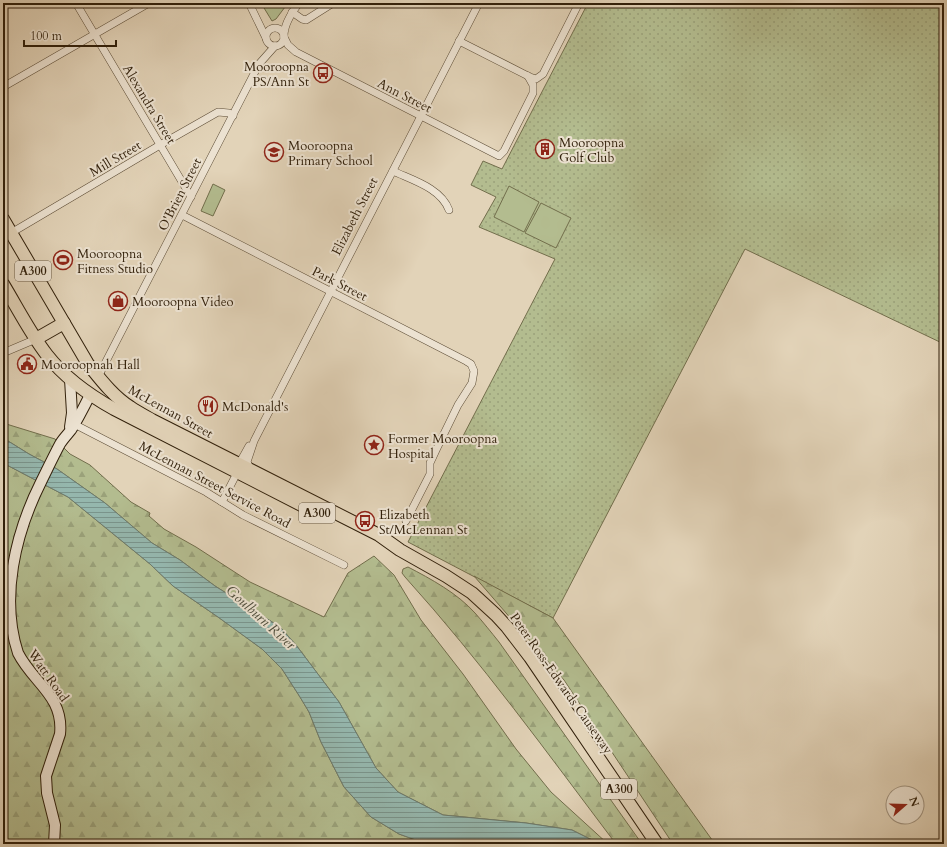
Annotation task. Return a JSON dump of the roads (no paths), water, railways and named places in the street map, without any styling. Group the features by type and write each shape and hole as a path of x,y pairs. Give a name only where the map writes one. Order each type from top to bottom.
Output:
{"highway":[{"name":"McLennan Street","path":"3,218 7,235 64,323 88,364 116,396 130,408 376,543 400,550"},
{"name":"McLennan Street","path":"3,284 47,355 70,379 90,395 114,409 238,468 252,470 378,535 400,550 421,561"},
{"path":"36,339 64,323"},
{"path":"90,395 98,377"},
{"name":"Peter Ross-Edwards Causeway","path":"421,561 472,593 496,615 514,635 657,844"}],"street":[{"name":"Alexandra Street","path":"76,3 191,197"},
{"path":"3,87 149,3"},
{"path":"249,3 256,14 266,38 270,44 275,46 281,43 284,36 285,27 292,12"},
{"path":"266,38 267,33 292,12 299,3"},
{"path":"292,12 306,20 333,3"},
{"name":"Elizabeth Street","path":"252,470 248,466 247,462 254,442 478,3"},
{"path":"459,41 531,77 538,78 543,74 579,3"},
{"path":"256,14 273,28 280,30 284,36"},
{"name":"Ann Street","path":"284,36 290,47 300,55"},
{"name":"O'Brien Street","path":"98,377 259,64 266,38"},
{"name":"Ann Street","path":"275,46 300,55 499,156 504,151 533,92 531,77"},
{"name":"O'Brien Street","path":"259,64 275,46"},
{"name":"Mill Street","path":"7,235 218,112 229,113 233,116"},
{"path":"393,171 429,189 441,197 446,202 448,210"},
{"name":"Park Street","path":"182,215 469,362 473,366 474,371 472,381 458,405 437,448 430,463 430,474 406,521"},
{"path":"3,352 36,339"},
{"path":"69,433 72,413 70,379"},
{"name":"Watt Road","path":"54,844 55,825 46,786 48,768 60,734 61,726 58,708 25,665 17,652 9,633 5,610 5,589 8,572 25,514 60,445 69,433 90,395"},
{"name":"McLennan Street Service Road","path":"74,424 174,475 243,514 344,565"},
{"name":"Elizabeth Street","path":"222,502 247,448 254,442"}],"water":[{"name":"Goulburn River","path":"3,439 57,469 105,503 152,543 180,560 215,586 280,627 296,645 339,702 376,768 398,792 443,815 526,823 572,830 592,840 596,844 427,844 399,834 371,817 344,787 321,742 309,712 282,669 262,649 173,586 150,564 68,497 3,463"}],"place":[{"name":"Mooroopna PS/Ann St","path":"323,73"},
{"name":"Mooroopna Golf Club","path":"545,149"},
{"name":"Mooroopna Primary School","path":"274,152"},
{"name":"Mooroopna Fitness Studio","path":"63,260"},
{"name":"Mooroopna Video","path":"118,301"},
{"name":"Mooroopnah Hall","path":"27,364"},
{"name":"McDonald's","path":"208,406"},
{"name":"Former Mooroopna Hospital","path":"374,445"},
{"name":"Elizabeth St/McLennan St","path":"365,521"}]}
